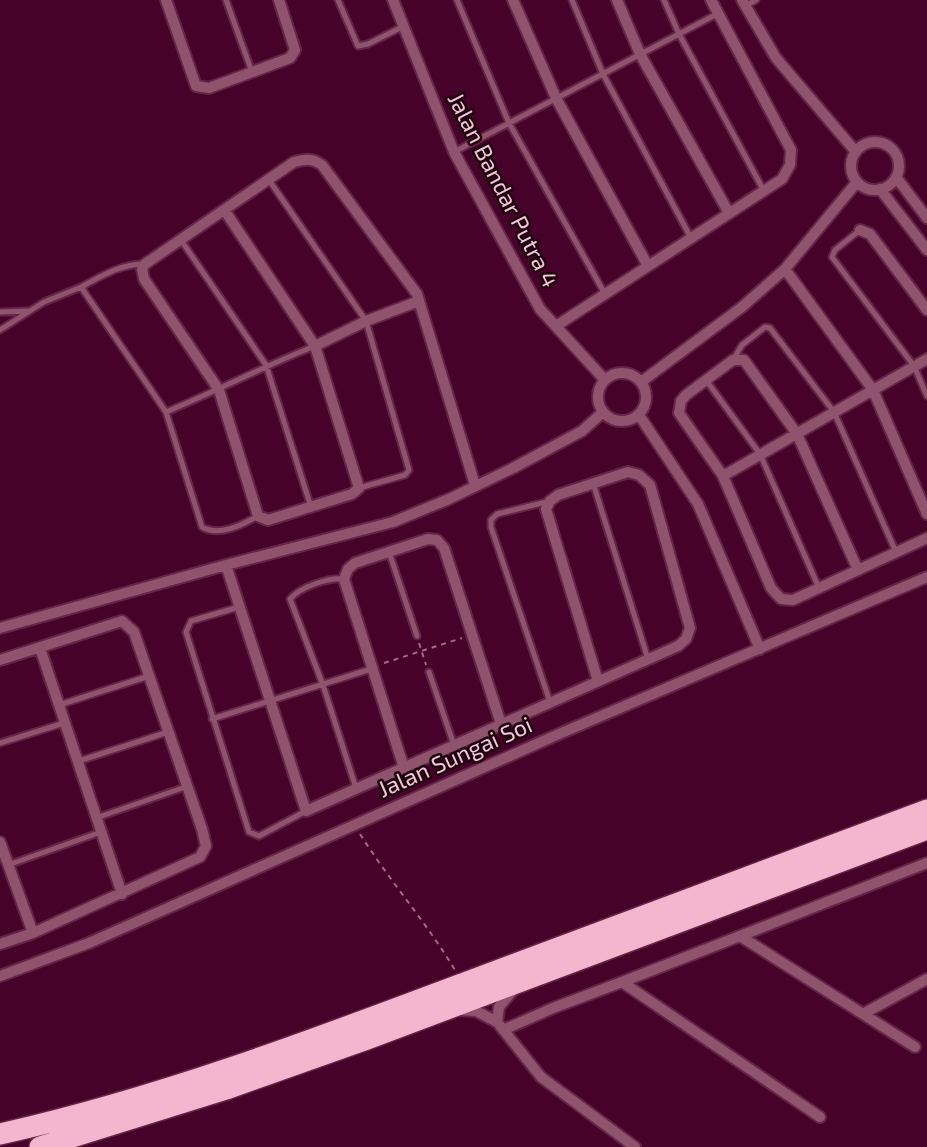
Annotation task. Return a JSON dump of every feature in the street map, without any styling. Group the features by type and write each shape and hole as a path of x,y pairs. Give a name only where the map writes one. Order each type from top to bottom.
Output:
{"highway":[{"path":"0,1134 95,1111 218,1073 927,810"},
{"path":"40,1147 226,1089 927,829"}],"street":[{"path":"166,0 195,86 209,88 290,58 295,50 279,0"},
{"path":"513,0 556,98 648,266"},
{"path":"617,0 640,54 729,213"},
{"path":"555,326 782,179 790,165 790,150 711,0"},
{"name":"Jalan Bandar Putra 4","path":"395,1 402,27 454,152 540,309 606,380"},
{"path":"743,3 776,58 856,152"},
{"path":"868,143 884,144 896,154 896,177 880,189 864,187 857,182 851,167 856,152 868,143"},
{"path":"225,211 315,346 358,490 268,520 258,516 219,390 144,279 142,270 145,264 294,162 305,159 315,160 322,165 413,286 475,485"},
{"path":"896,177 927,218"},
{"path":"641,382 742,307 785,269 857,182"},
{"path":"880,189 927,250"},
{"path":"860,230 870,234 927,310"},
{"path":"785,269 873,390 927,514"},
{"path":"315,346 366,321 419,301"},
{"path":"723,476 927,359"},
{"path":"858,570 797,434 744,360 733,360 681,401 681,419 723,476 771,588 781,599 793,600 858,570 896,552 927,538"},
{"path":"623,373 641,382 646,397 639,415 632,420 617,421 603,412 598,398 606,380 623,373"},
{"path":"0,628 393,522 513,468 582,431 603,412"},
{"path":"639,415 698,504 760,649"},
{"path":"226,565 306,811 678,646 686,639 690,628 650,485 639,475 628,472 558,495 550,501 546,509 598,681"},
{"path":"404,768 344,579 348,569 355,563 428,539 437,540 444,548 501,724"},
{"name":"Jalan Sungai Soi","path":"0,976 89,943 354,824 927,577"},
{"path":"0,660 122,621 134,632 188,786 205,846 200,857 33,933 0,944"},
{"path":"40,648 122,894"},
{"path":"0,842 33,933"},
{"path":"500,1026 622,982 927,863"},
{"path":"740,936 915,1047"},
{"path":"500,1026 499,1007 511,992 528,979"},
{"path":"863,1014 927,979"},
{"path":"622,982 820,1117"},
{"path":"446,1009 476,1011 500,1026 541,1077 635,1147"}],"lane":[{"path":"226,0 252,72"},
{"path":"338,0 358,46 368,44 402,27"},
{"path":"457,0 509,123 605,294"},
{"path":"572,0 603,74 691,238"},
{"path":"664,0 679,34 764,191"},
{"path":"743,3 756,0"},
{"path":"454,152 717,14"},
{"path":"269,180 366,321 409,470 405,475 358,490"},
{"path":"860,230 835,250 832,257 914,366 927,396"},
{"path":"181,240 266,365 311,507"},
{"path":"0,330 44,302 81,288 124,265 145,264"},
{"path":"81,288 166,412 202,527 217,531 245,524 258,516"},
{"path":"0,312 29,311"},
{"path":"733,360 742,345 765,327 770,328 834,412 896,552"},
{"path":"166,412 219,390 266,365 315,346"},
{"path":"706,380 760,454 819,588"},
{"path":"593,483 648,659"},
{"path":"550,501 497,514 491,520 491,527 551,703"},
{"path":"389,552 417,636"},
{"path":"344,579 331,579 296,593 290,599 323,685 356,789"},
{"path":"239,607 191,621 186,632 249,832 259,836 306,811"},
{"path":"212,719 371,668"},
{"path":"429,672 454,746"},
{"path":"59,705 149,676"},
{"path":"0,743 64,723"},
{"path":"76,762 168,732"},
{"path":"96,818 188,786"},
{"path":"8,865 101,832"}],"path":[{"path":"371,668 473,635"},
{"path":"417,636 429,672"},
{"path":"354,824 382,868 439,944 463,984"}]}
